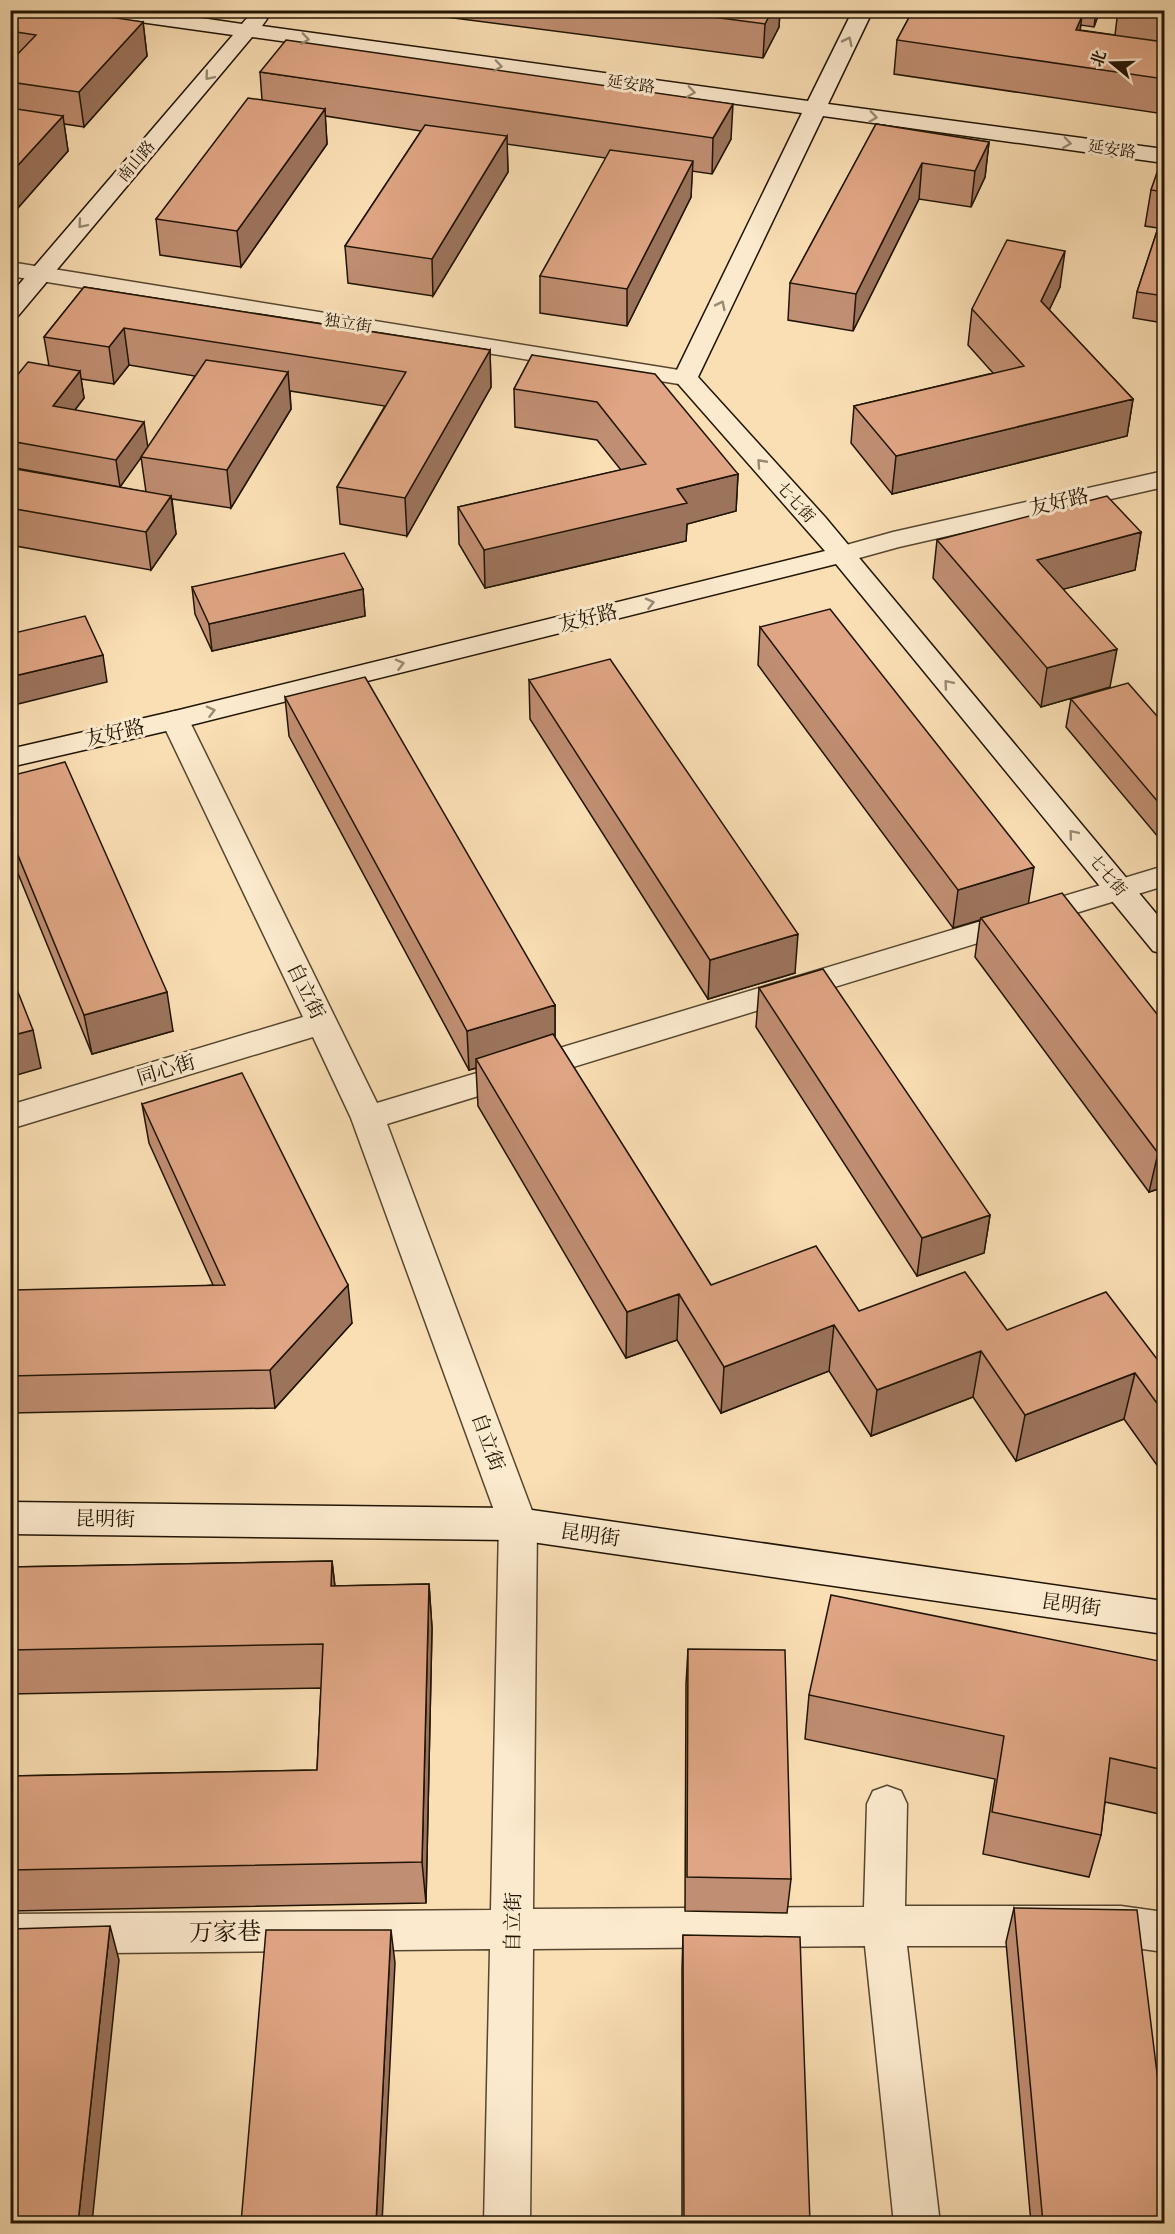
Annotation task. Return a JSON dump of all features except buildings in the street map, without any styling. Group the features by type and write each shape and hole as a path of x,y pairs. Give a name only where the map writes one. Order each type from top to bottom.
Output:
{"street":[{"name":"延安路","path":"97,10 1164,156"},
{"name":"南山路","path":"10,311 263,10"},
{"path":"685,378 863,10"},
{"name":"独立街","path":"10,269 685,378"},
{"name":"七七街","path":"685,378 816,523 1164,943"},
{"name":"友好路","path":"10,758 175,720 841,555 893,540 1164,479"},
{"name":"自立街","path":"175,720 368,1118 518,1524 507,2223"},
{"path":"368,1118 1164,876"},
{"name":"同心街","path":"10,1117 322,1023"},
{"name":"昆明街","path":"10,1518 518,1524 1164,1618"},
{"path":"887,1804 884,1926 917,2223"},
{"name":"万家巷","path":"10,1934 884,1926 1121,1926 1164,1932"}]}
